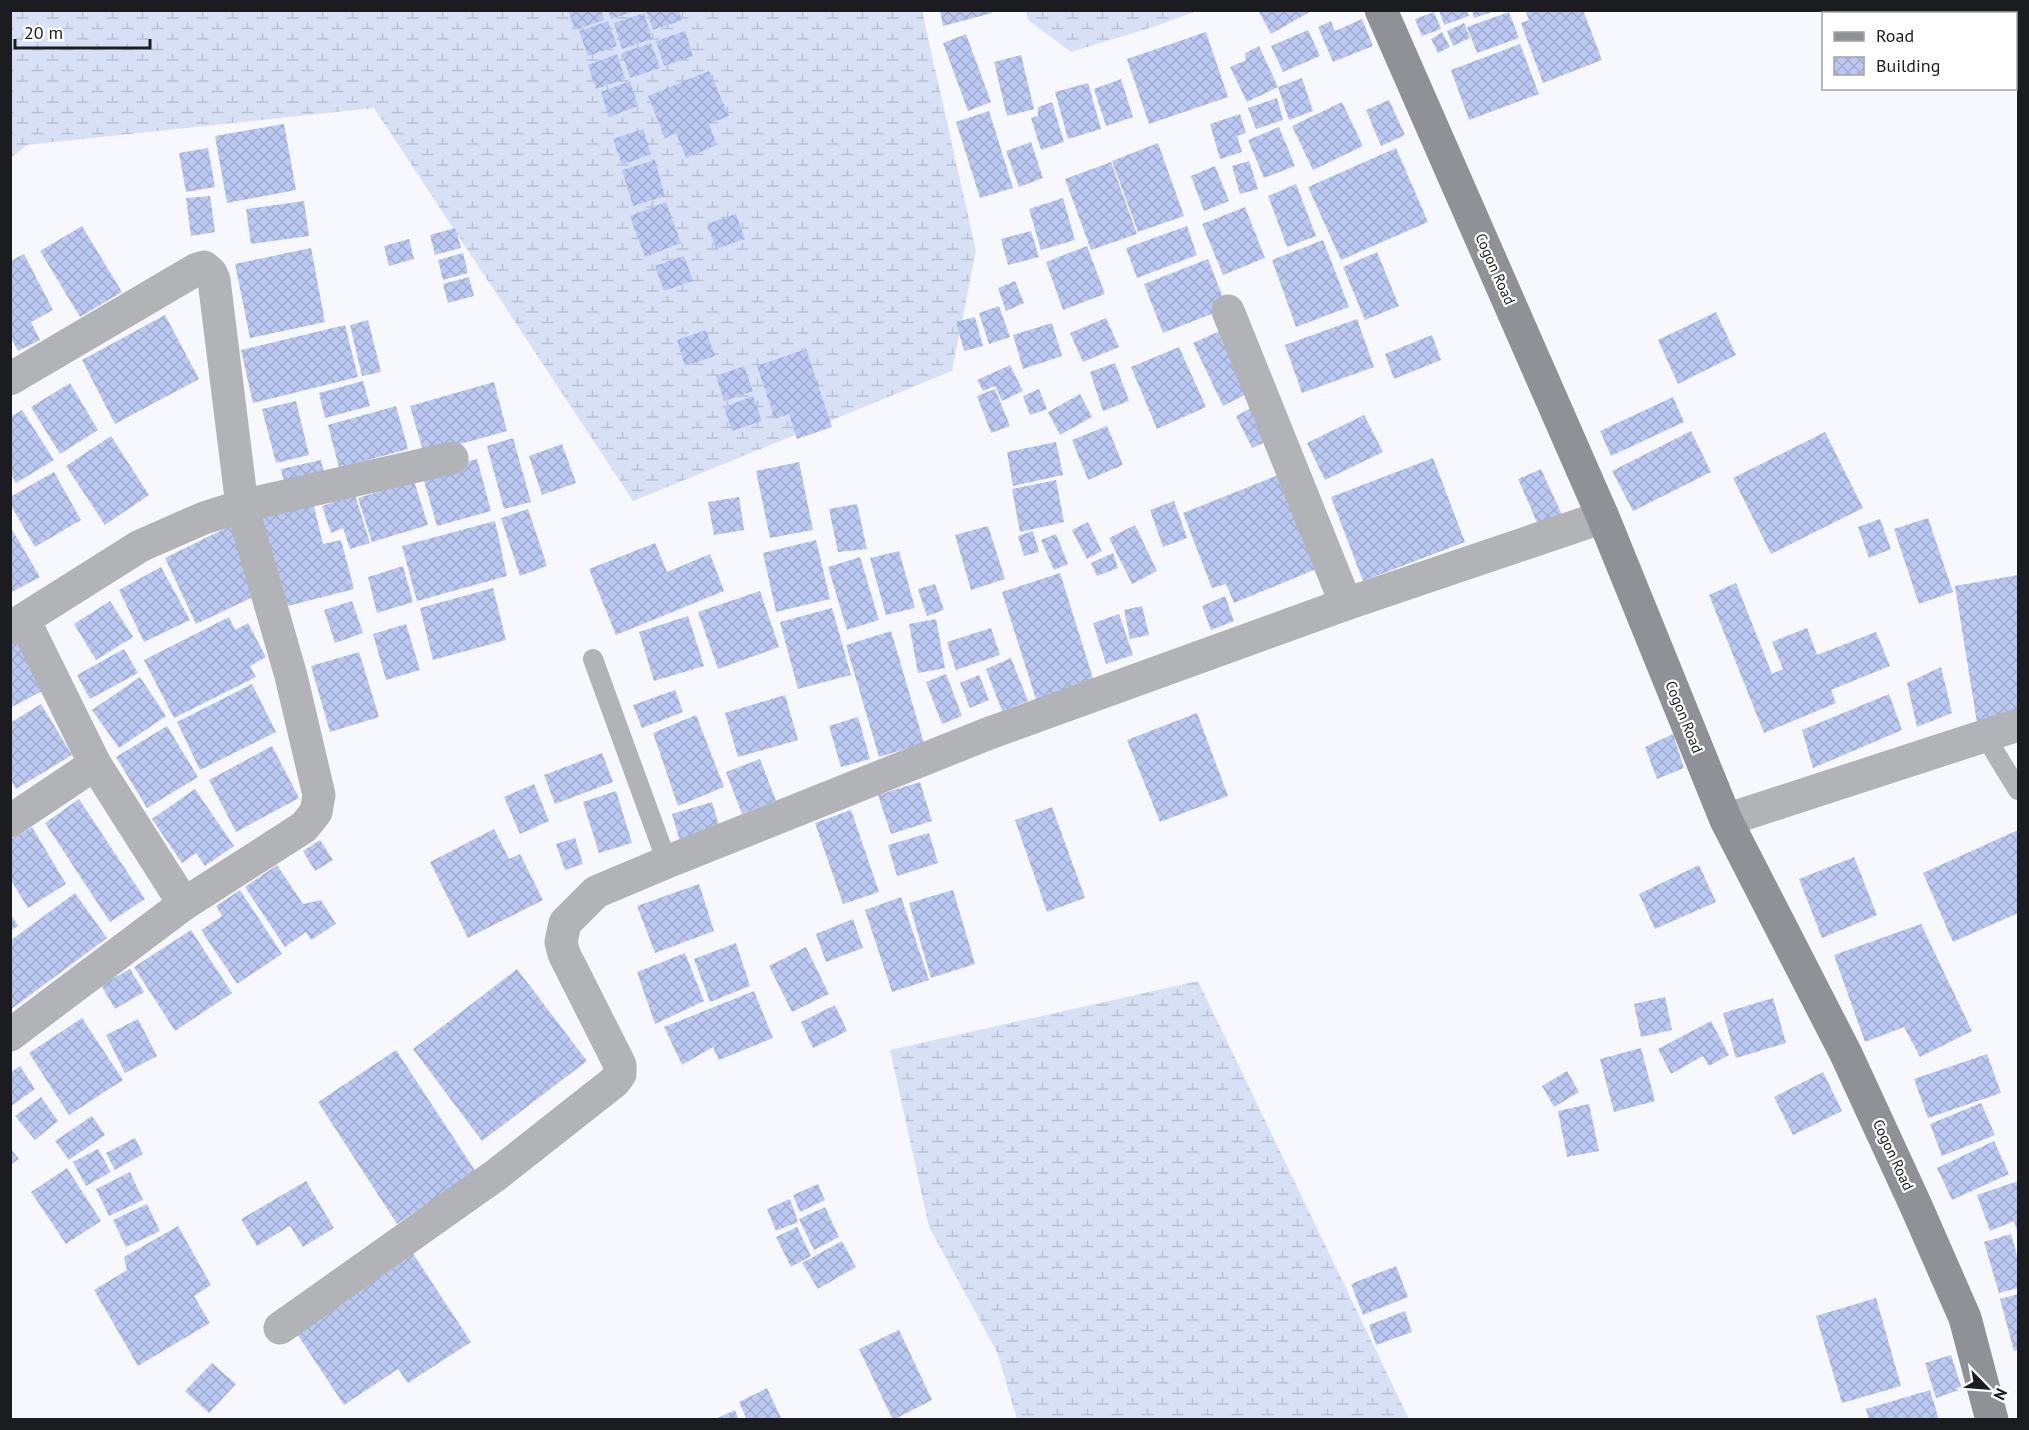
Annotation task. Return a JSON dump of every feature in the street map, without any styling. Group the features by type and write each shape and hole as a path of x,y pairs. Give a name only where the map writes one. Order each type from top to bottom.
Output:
{"street":[{"name":"Cogon Road","path":"1381,10 1603,517 1726,820 1846,1054 1965,1318 1992,1419"},
{"path":"10,380 197,269 204,267 211,273 214,280 242,506 291,676 319,795 316,813 304,827 184,904 10,1035"},
{"path":"1228,311 1346,604"},
{"path":"184,904 95,764 17,624 140,546 204,518 242,506 452,458"},
{"path":"280,1328 496,1175 614,1082 620,1074 620,1065 564,954 561,942 565,923 596,892 667,861 987,734 1346,604 1603,517"},
{"path":"1726,820 2019,726"},
{"path":"10,821 95,764"}],"lane":[{"path":"593,659 667,861"},
{"path":"1985,736 2019,790"}],"green space":[{"path":"1026,10 1197,11 1071,52 1028,20"},
{"path":"11,11 922,11 976,251 952,371 633,501 374,108 27,145 11,158"},
{"path":"1198,981 1409,1419 1017,1419 997,1352 929,1227 890,1050"}],"building":[{"path":"568,10 601,10 604,20 575,30"},
{"path":"608,10 635,10 635,11 611,19"},
{"path":"646,10 679,10 682,20 653,30"},
{"path":"940,10 991,10 992,13 943,26"},
{"path":"1258,10 1313,10 1271,34"},
{"path":"1439,10 1467,10 1469,16 1444,25"},
{"path":"1472,10 1495,10 1495,11 1474,18"},
{"path":"1525,10 1583,10 1602,60 1543,83 1521,23 1529,20"},
{"path":"1434,12 1441,29 1422,36 1415,19"},
{"path":"1509,12 1519,38 1477,53 1467,27"},
{"path":"644,13 652,39 622,49 614,23"},
{"path":"1362,19 1373,46 1333,62 1318,27 1331,21 1335,31"},
{"path":"608,21 617,46 588,56 579,31"},
{"path":"1464,23 1470,38 1453,46 1447,31"},
{"path":"1308,30 1320,56 1283,72 1271,46"},
{"path":"685,31 693,56 664,66 656,41"},
{"path":"1206,32 1228,97 1149,124 1127,59"},
{"path":"1442,32 1450,47 1438,53 1431,39"},
{"path":"966,34 991,102 968,111 943,43"},
{"path":"651,43 660,68 630,78 622,53"},
{"path":"1520,44 1539,94 1469,120 1451,70"},
{"path":"1259,46 1278,87 1247,102 1230,67 1246,60 1245,53"},
{"path":"617,54 625,79 596,89 588,65"},
{"path":"1021,55 1034,109 1007,116 994,62"},
{"path":"709,71 729,116 709,124 717,145 686,158 676,133 665,138 648,96"},
{"path":"1302,78 1313,111 1289,120 1278,87"},
{"path":"1121,79 1133,117 1106,126 1094,89"},
{"path":"630,81 638,106 609,117 601,92"},
{"path":"1088,83 1101,129 1068,139 1055,92"},
{"path":"1277,98 1283,120 1256,129 1248,108"},
{"path":"1389,100 1405,135 1381,146 1366,110"},
{"path":"1052,102 1064,142 1041,150 1031,118 1038,116 1038,107"},
{"path":"1342,102 1363,146 1313,170 1292,126"},
{"path":"989,111 1013,188 980,198 956,122"},
{"path":"1240,114 1246,133 1237,136 1242,152 1220,159 1210,124"},
{"path":"284,124 296,190 227,203 215,136"},
{"path":"1279,127 1295,166 1264,178 1248,140"},
{"path":"643,129 651,154 622,165 613,139"},
{"path":"1031,142 1043,178 1019,187 1006,151"},
{"path":"1158,143 1184,216 1138,232 1112,161"},
{"path":"208,148 215,187 186,192 179,153"},
{"path":"1396,148 1428,222 1341,260 1308,187"},
{"path":"655,160 665,196 633,206 622,170"},
{"path":"1249,161 1258,189 1240,194 1232,166"},
{"path":"1111,162 1137,234 1091,250 1065,179"},
{"path":"1215,166 1229,201 1204,211 1191,176"},
{"path":"1296,184 1316,236 1287,247 1268,196"},
{"path":"210,196 215,232 191,236 186,198"},
{"path":"1063,198 1075,240 1041,250 1029,209"},
{"path":"304,201 309,236 251,244 246,209"},
{"path":"666,202 681,243 645,257 630,216"},
{"path":"1245,207 1265,258 1223,275 1202,224"},
{"path":"736,214 745,239 716,249 707,224"},
{"path":"82,226 122,292 80,317 40,251"},
{"path":"1187,226 1197,255 1137,278 1126,248"},
{"path":"455,228 461,248 435,255 430,235"},
{"path":"1031,231 1039,257 1008,265 1001,239"},
{"path":"409,239 414,259 389,266 384,246"},
{"path":"1323,240 1349,307 1296,327 1272,260"},
{"path":"1087,246 1105,294 1063,310 1046,262"},
{"path":"311,248 325,322 250,338 235,264"},
{"path":"1377,252 1399,306 1365,320 1343,267"},
{"path":"463,253 468,273 443,280 438,260"},
{"path":"24,254 53,310 31,322 40,340 18,351 10,336 10,261"},
{"path":"684,256 693,281 664,291 655,266"},
{"path":"1208,259 1227,308 1163,333 1144,284"},
{"path":"469,277 474,296 448,303 443,284"},
{"path":"1015,281 1024,303 1006,311 998,288"},
{"path":"999,306 1010,337 989,344 979,313"},
{"path":"1716,312 1736,355 1678,384 1658,340"},
{"path":"165,315 199,379 115,424 82,360"},
{"path":"975,317 983,346 964,351 956,322"},
{"path":"1106,318 1119,347 1083,362 1070,333"},
{"path":"1357,319 1374,367 1302,393 1285,345"},
{"path":"368,320 381,372 362,376 350,325"},
{"path":"1052,323 1062,356 1023,369 1013,335"},
{"path":"345,325 358,377 253,403 241,350"},
{"path":"706,330 715,356 685,366 677,340"},
{"path":"1220,331 1249,393 1223,406 1193,343"},
{"path":"1432,335 1441,360 1394,379 1385,354"},
{"path":"1179,347 1206,407 1157,429 1131,367"},
{"path":"806,349 832,427 797,439 789,414 775,419 757,366"},
{"path":"1115,363 1129,401 1103,411 1090,372"},
{"path":"1010,365 1023,391 1002,401 995,386 983,391 977,380"},
{"path":"744,366 753,391 724,401 716,376"},
{"path":"363,381 370,406 325,418 319,393"},
{"path":"494,382 507,431 424,454 410,406"},
{"path":"70,383 98,430 60,454 31,407"},
{"path":"995,389 1010,426 991,433 977,396"},
{"path":"1039,389 1047,409 1030,415 1023,396"},
{"path":"1080,394 1092,417 1060,435 1048,412"},
{"path":"753,396 762,421 732,431 724,407"},
{"path":"1673,397 1684,422 1611,456 1600,431"},
{"path":"296,401 309,455 276,463 262,409"},
{"path":"396,406 408,449 339,468 328,425"},
{"path":"1255,406 1270,440 1252,448 1236,416"},
{"path":"22,410 54,460 16,483 10,473 10,417"},
{"path":"1364,415 1383,452 1325,480 1307,443"},
{"path":"1107,426 1123,465 1088,480 1072,440"},
{"path":"1691,431 1711,472 1633,511 1612,471"},
{"path":"1825,432 1863,508 1771,554 1733,478"},
{"path":"111,436 149,495 105,525 66,466"},
{"path":"513,438 531,502 504,509 487,446"},
{"path":"1056,442 1063,475 1013,486 1007,452"},
{"path":"562,444 576,483 542,495 529,456"},
{"path":"1433,458 1465,542 1363,581 1331,497"},
{"path":"477,459 491,511 437,526 422,474"},
{"path":"321,460 325,478 285,487 281,469"},
{"path":"799,462 813,530 770,538 756,471"},
{"path":"1541,469 1563,517 1539,527 1518,479"},
{"path":"1288,471 1326,565 1234,603 1226,584 1212,588 1183,513"},
{"path":"54,472 81,520 35,547 10,504 10,497"},
{"path":"1056,480 1064,522 1020,532 1012,489"},
{"path":"414,481 428,525 372,542 358,498"},
{"path":"355,495 370,543 350,549 343,528 331,533 322,506"},
{"path":"739,497 744,530 714,535 708,502"},
{"path":"1174,501 1187,538 1163,547 1150,510"},
{"path":"313,502 323,544 341,540 354,589 284,607 261,516"},
{"path":"857,504 867,549 838,552 829,509"},
{"path":"528,509 547,566 520,576 501,518"},
{"path":"1928,518 1953,592 1919,604 1894,529"},
{"path":"1880,519 1891,549 1869,558 1858,527"},
{"path":"495,521 507,576 417,601 402,546"},
{"path":"1088,522 1102,551 1087,559 1072,530"},
{"path":"1135,525 1157,571 1132,584 1109,538"},
{"path":"10,526 40,577 10,593"},
{"path":"230,526 262,593 196,624 165,558"},
{"path":"988,526 1005,579 971,590 955,535"},
{"path":"1033,531 1039,552 1024,556 1018,536"},
{"path":"1056,534 1068,564 1054,570 1041,540"},
{"path":"816,540 830,599 776,612 763,553"},
{"path":"655,543 667,572 710,554 724,591 616,635 589,569"},
{"path":"899,551 915,608 886,615 870,558"},
{"path":"1113,553 1118,568 1097,576 1091,563"},
{"path":"860,557 879,620 847,630 828,567"},
{"path":"403,566 413,602 377,613 368,577"},
{"path":"161,567 190,620 144,642 119,590"},
{"path":"1060,573 1096,688 1038,706 1002,592"},
{"path":"2018,575 2018,717 1977,723 1955,586"},
{"path":"1736,583 1772,674 1783,669 1772,642 1807,628 1817,655 1876,632 1890,666 1831,690 1836,703 1764,733 1709,595"},
{"path":"935,584 944,610 927,616 918,589"},
{"path":"493,588 506,640 433,660 420,608"},
{"path":"760,591 779,647 718,669 698,612"},
{"path":"1225,596 1234,621 1211,630 1202,606"},
{"path":"110,601 133,637 96,660 74,624"},
{"path":"352,601 363,633 335,643 324,610"},
{"path":"1142,606 1149,635 1130,639 1124,610"},
{"path":"832,608 851,675 798,689 780,622"},
{"path":"1119,614 1133,655 1106,664 1093,623"},
{"path":"688,616 704,666 654,681 639,632"},
{"path":"229,617 235,630 248,623 266,657 250,666 256,677 174,718 144,660"},
{"path":"936,619 945,668 918,673 909,624"},
{"path":"406,624 420,670 386,680 373,634"},
{"path":"991,628 1000,655 956,670 947,642"},
{"path":"891,631 924,743 879,757 846,645"},
{"path":"20,639 46,689 10,708 10,644"},
{"path":"124,649 138,673 90,699 77,675"},
{"path":"359,652 379,717 330,732 311,666"},
{"path":"1011,658 1028,701 1002,711 986,669"},
{"path":"1941,667 1952,713 1917,727 1907,683"},
{"path":"946,674 962,716 942,724 926,682"},
{"path":"979,675 989,700 970,708 960,683"},
{"path":"140,677 166,716 119,748 92,710"},
{"path":"252,684 276,732 200,770 177,722"},
{"path":"675,690 683,712 642,728 633,705"},
{"path":"1889,694 1902,730 1813,768 1802,730"},
{"path":"785,695 798,740 738,757 725,713"},
{"path":"41,704 72,755 16,789 10,779 10,723"},
{"path":"1197,713 1228,796 1160,822 1127,740"},
{"path":"696,715 724,787 678,806 653,733"},
{"path":"858,717 870,759 841,767 829,726"},
{"path":"167,726 198,777 147,808 116,757"},
{"path":"1673,734 1684,768 1657,779 1645,747"},
{"path":"272,746 299,798 236,832 209,780"},
{"path":"602,753 613,782 555,804 544,775"},
{"path":"760,759 776,801 742,814 726,772"},
{"path":"920,782 932,821 891,834 878,795"},
{"path":"534,784 549,821 520,834 504,797"},
{"path":"195,789 234,846 205,866 196,853 182,863 152,819"},
{"path":"616,791 632,843 599,853 583,802"},
{"path":"79,799 145,899 110,922 45,823"},
{"path":"712,802 721,832 681,845 672,814"},
{"path":"1052,807 1085,898 1047,912 1015,820"},
{"path":"851,810 879,892 843,904 815,823"},
{"path":"32,827 66,884 28,908 10,879 10,840"},
{"path":"494,829 509,859 520,854 543,900 468,938 430,862"},
{"path":"2018,830 2018,913 1953,942 1923,873"},
{"path":"929,833 938,863 897,876 888,845"},
{"path":"575,838 583,864 565,870 556,844"},
{"path":"320,840 333,860 315,871 303,851"},
{"path":"1854,857 1877,915 1822,938 1799,879"},
{"path":"277,865 303,904 321,900 336,924 311,940 306,932 285,947 245,887"},
{"path":"1699,865 1716,902 1655,929 1639,894"},
{"path":"699,884 714,931 655,953 637,906"},
{"path":"240,890 282,954 237,984 201,930 222,916 216,906"},
{"path":"953,890 975,964 931,978 909,903"},
{"path":"75,893 107,938 10,1010 10,941"},
{"path":"901,897 929,980 892,992 865,910"},
{"path":"10,913 18,926 10,931"},
{"path":"853,919 863,948 826,962 816,934"},
{"path":"1921,924 1972,1031 1920,1057 1904,1027 1865,1042 1834,955"},
{"path":"191,930 232,993 175,1031 134,967"},
{"path":"736,943 750,986 710,1002 694,959"},
{"path":"806,947 829,994 792,1012 769,966"},
{"path":"685,953 704,1001 655,1024 637,972"},
{"path":"130,969 144,992 115,1009 101,985"},
{"path":"517,969 587,1061 482,1141 413,1049"},
{"path":"754,991 773,1038 719,1060 713,1047 682,1065 664,1027"},
{"path":"1665,997 1672,1030 1641,1037 1634,1004"},
{"path":"1773,998 1786,1043 1736,1058 1723,1013"},
{"path":"835,1005 847,1031 813,1048 801,1022"},
{"path":"82,1018 123,1080 69,1115 29,1053"},
{"path":"138,1019 157,1056 125,1073 106,1035"},
{"path":"1711,1021 1729,1055 1709,1066 1703,1056 1671,1074 1658,1049"},
{"path":"1641,1048 1655,1101 1614,1112 1600,1059"},
{"path":"396,1050 476,1172 397,1224 318,1102"},
{"path":"1987,1054 2001,1093 1928,1118 1914,1079"},
{"path":"20,1066 35,1089 10,1107 10,1073"},
{"path":"1567,1071 1579,1092 1554,1107 1542,1086"},
{"path":"1823,1072 1842,1111 1793,1135 1774,1097"},
{"path":"41,1097 58,1121 35,1140 15,1116"},
{"path":"1981,1103 1995,1135 1942,1156 1930,1124"},
{"path":"1589,1104 1599,1151 1567,1157 1558,1111"},
{"path":"92,1116 105,1135 69,1160 55,1141"},
{"path":"135,1138 143,1154 115,1170 106,1153"},
{"path":"1994,1141 2009,1174 1952,1200 1937,1168"},
{"path":"10,1148 19,1159 10,1165"},
{"path":"98,1149 111,1172 86,1186 73,1162"},
{"path":"67,1168 101,1221 66,1244 31,1192"},
{"path":"130,1172 143,1200 109,1216 96,1189"},
{"path":"306,1181 334,1228 303,1247 290,1226 257,1246 241,1219"},
{"path":"2018,1181 2018,1233 2014,1221 1990,1231 1977,1195"},
{"path":"818,1184 825,1200 800,1212 793,1195"},
{"path":"790,1199 798,1222 776,1231 767,1209"},
{"path":"147,1204 160,1231 126,1247 113,1220"},
{"path":"825,1207 839,1237 814,1250 799,1219"},
{"path":"178,1226 211,1285 194,1296 210,1323 138,1366 94,1290 127,1270 124,1257"},
{"path":"797,1227 811,1256 791,1267 776,1237"},
{"path":"2011,1234 2018,1259 2018,1288 1999,1293 1984,1242"},
{"path":"842,1241 856,1267 818,1289 802,1263"},
{"path":"412,1252 471,1342 408,1383 398,1369 344,1405 295,1331"},
{"path":"1396,1266 1408,1297 1363,1315 1351,1284"},
{"path":"2018,1294 2018,1350 2014,1351 2000,1299"},
{"path":"1876,1298 1901,1386 1842,1403 1816,1316"},
{"path":"1405,1311 1412,1332 1376,1345 1369,1325"},
{"path":"899,1330 932,1400 893,1420 859,1349"},
{"path":"1951,1355 1962,1389 1936,1398 1925,1363"},
{"path":"212,1363 236,1384 209,1413 185,1391"},
{"path":"767,1388 782,1420 747,1420 739,1402"},
{"path":"1930,1390 1939,1420 1869,1420 1866,1409"},
{"path":"735,1410 739,1420 713,1420"}]}
